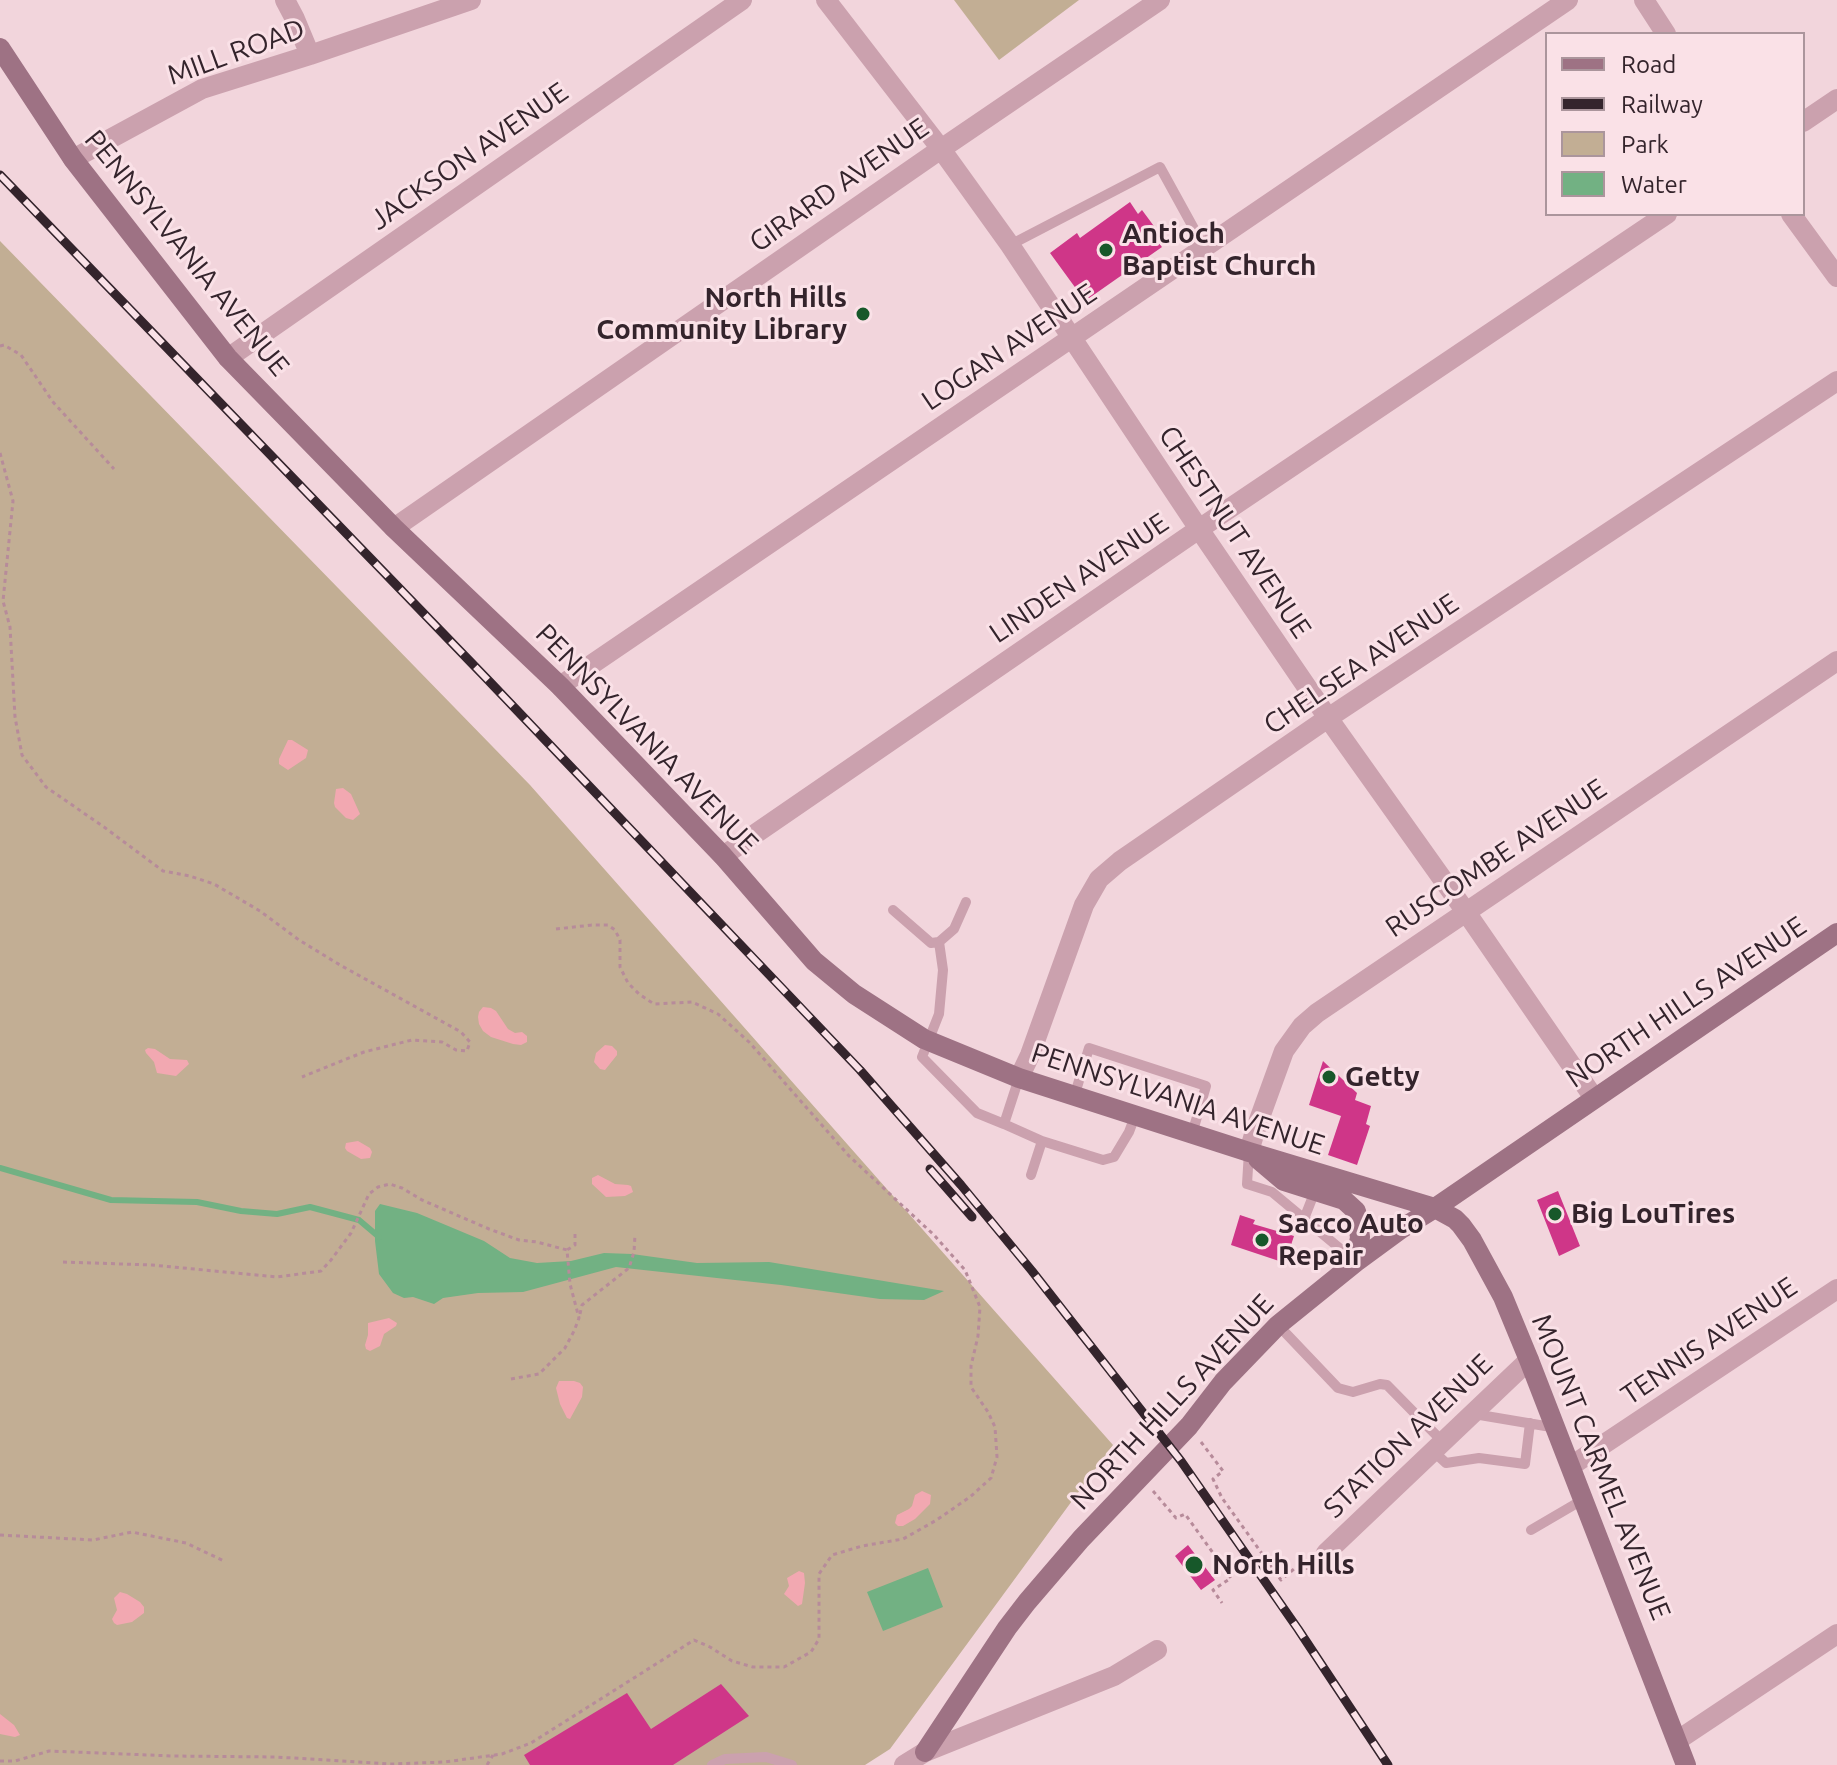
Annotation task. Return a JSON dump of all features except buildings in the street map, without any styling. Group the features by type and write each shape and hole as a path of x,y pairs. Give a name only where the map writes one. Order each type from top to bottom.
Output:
{"main road":[{"name":"PENNSYLVANIA AVENUE","path":"0,48 73,159 228,358 394,528 560,686 723,856 814,961 854,994 928,1041 1019,1078 1435,1208"},
{"name":"NORTH HILLS AVENUE","path":"926,1758 1007,1628 1036,1591 1278,1325 1401,1229 1837,933"},
{"path":"1249,1152 1284,1181 1344,1200 1356,1211 1360,1237 1356,1262"},
{"name":"MOUNT CARMEL AVENUE","path":"1435,1208 1455,1219 1472,1240 1503,1297 1557,1428 1686,1765"}],"street":[{"path":"285,0 310,55"},
{"name":"MILL ROAD","path":"73,159 202,89 471,0"},
{"name":"JACKSON AVENUE","path":"228,358 742,0"},
{"name":"CHESTNUT AVENUE","path":"826,0 941,149 1010,245 1328,718 1594,1098"},
{"name":"GIRARD AVENUE","path":"394,528 1160,0"},
{"name":"LOGAN AVENUE","path":"560,686 1568,0"},
{"path":"1644,0 1665,32"},
{"path":"1805,121 1837,99"},
{"name":"LINDEN AVENUE","path":"723,856 1199,529 1664,216"},
{"path":"1792,216 1837,277"},
{"name":"CHELSEA AVENUE","path":"1019,1078 1084,905 1099,879 1120,861 1328,718 1837,381"},
{"name":"RUSCOMBE AVENUE","path":"1249,1152 1284,1051 1302,1026 1317,1013 1837,661"},
{"name":"TENNIS AVENUE","path":"1571,1466 1837,1289"},
{"name":"STATION AVENUE","path":"1319,1560 1529,1360"},
{"path":"1678,1740 1837,1634"},
{"path":"904,1765 1114,1676 1157,1650"}],"lane":[{"path":"1010,245 1160,167 1204,247"},
{"path":"893,910 931,943 939,942 954,929 966,902"},
{"path":"939,942 943,970 939,1014 922,1057 977,1113 1042,1141 1103,1160 1114,1157 1135,1116"},
{"path":"1074,1097 1089,1048 1206,1086 1192,1134"},
{"path":"1004,1124 1019,1078"},
{"path":"1031,1175 1042,1141"},
{"path":"1249,1152 1247,1184 1272,1192 1356,1262"},
{"path":"1304,1219 1315,1191"},
{"path":"1278,1325 1338,1388 1353,1392 1387,1385 1438,1447 1446,1463 1479,1458 1525,1464 1530,1423"},
{"path":"1472,1414 1557,1428"},
{"path":"1531,1530 1584,1499"},
{"path":"712,1765 725,1759 766,1757 792,1765"}],"path":[{"path":"0,346 4,345 21,355 53,402 114,469"},
{"path":"0,453 13,501 3,601 11,639 15,717 22,755 46,787 163,871 214,884 340,965 461,1032 470,1042 467,1051 456,1050 442,1042 412,1040 364,1052 302,1077"},
{"path":"0,1761 15,1761 49,1751 276,1757 392,1764 427,1764 502,1754 531,1743 694,1640 732,1661 753,1667 784,1667 811,1652 819,1639 819,1574 832,1555 903,1539 970,1497 991,1478 997,1457 995,1427 971,1387 980,1307 965,1270 934,1235 849,1156 749,1042 718,1014 692,1002 654,1004 639,994 628,983 620,967 620,940 608,925 556,929"},
{"path":"63,1262 152,1265 277,1277 321,1271 351,1233 369,1194 378,1187 390,1184 519,1240 567,1250 575,1245 575,1232"},
{"path":"511,1379 539,1374 565,1348 582,1305 629,1268 635,1235"},
{"path":"567,1250 570,1284 579,1318"},
{"path":"1195,1434 1223,1471 1213,1479 1222,1498 1281,1580 1294,1569 1319,1560"},
{"path":"1149,1487 1176,1518 1185,1514 1231,1578 1213,1590 1222,1603"},
{"path":"0,1535 93,1540 132,1532 186,1543 224,1561"},
{"path":"487,1765 493,1755"}],"green space":[{"path":"954,0 1079,0 999,60"},
{"path":"0,241 530,785 1113,1445 890,1749 865,1765 0,1765"}],"sand":[{"path":"288,740 308,750 306,758 288,770 279,764 279,759"},
{"path":"343,788 351,794 360,814 353,820 346,818 335,807 336,789"},
{"path":"483,1007 496,1011 508,1029 527,1036 527,1042 513,1044 483,1031 478,1017"},
{"path":"605,1045 612,1046 617,1055 605,1070 594,1062 596,1053"},
{"path":"148,1048 170,1059 187,1060 189,1064 176,1076 157,1073 154,1062 146,1053"},
{"path":"358,1141 370,1148 370,1158 361,1159 345,1148 346,1143"},
{"path":"598,1175 615,1184 631,1186 633,1192 625,1196 606,1197 592,1184 592,1178"},
{"path":"389,1318 397,1323 396,1326 384,1334 380,1346 370,1351 366,1349 368,1323"},
{"path":"559,1381 574,1381 583,1387 582,1397 570,1419 560,1404 556,1388"},
{"path":"922,1491 931,1495 930,1504 915,1519 898,1526 895,1523 897,1515 909,1509 915,1495"},
{"path":"799,1571 804,1573 805,1583 802,1604 798,1606 784,1594 789,1586 787,1578"},
{"path":"120,1592 140,1602 144,1613 132,1622 117,1625 112,1619 117,1610 114,1598"},
{"path":"0,1714 14,1725 20,1735 0,1734"}],"water":[{"path":"380,1204 417,1213 484,1241 510,1258 537,1263 571,1261 604,1253 697,1263 769,1262 944,1291 924,1300 880,1299 616,1267 523,1292 478,1293 443,1298 434,1304 393,1293 379,1274 375,1211"},
{"path":"928,1568 943,1607 883,1631 867,1592"}],"waterway":[{"path":"0,1168 111,1200 197,1202 277,1214 310,1207 359,1220 379,1237"}],"railway":[{"path":"0,175 860,1070 961,1185 1181,1461 1388,1765"},
{"path":"930,1169 972,1217"}],"place":[{"name":"Antioch Baptist Church","path":"1106,250"},
{"name":"North Hills Community Library","path":"863,314"},
{"name":"Getty","path":"1329,1077"},
{"name":"Big LouTires","path":"1555,1214"},
{"name":"Sacco Auto Repair","path":"1262,1240"},
{"name":"North Hills","path":"1194,1565"}]}
